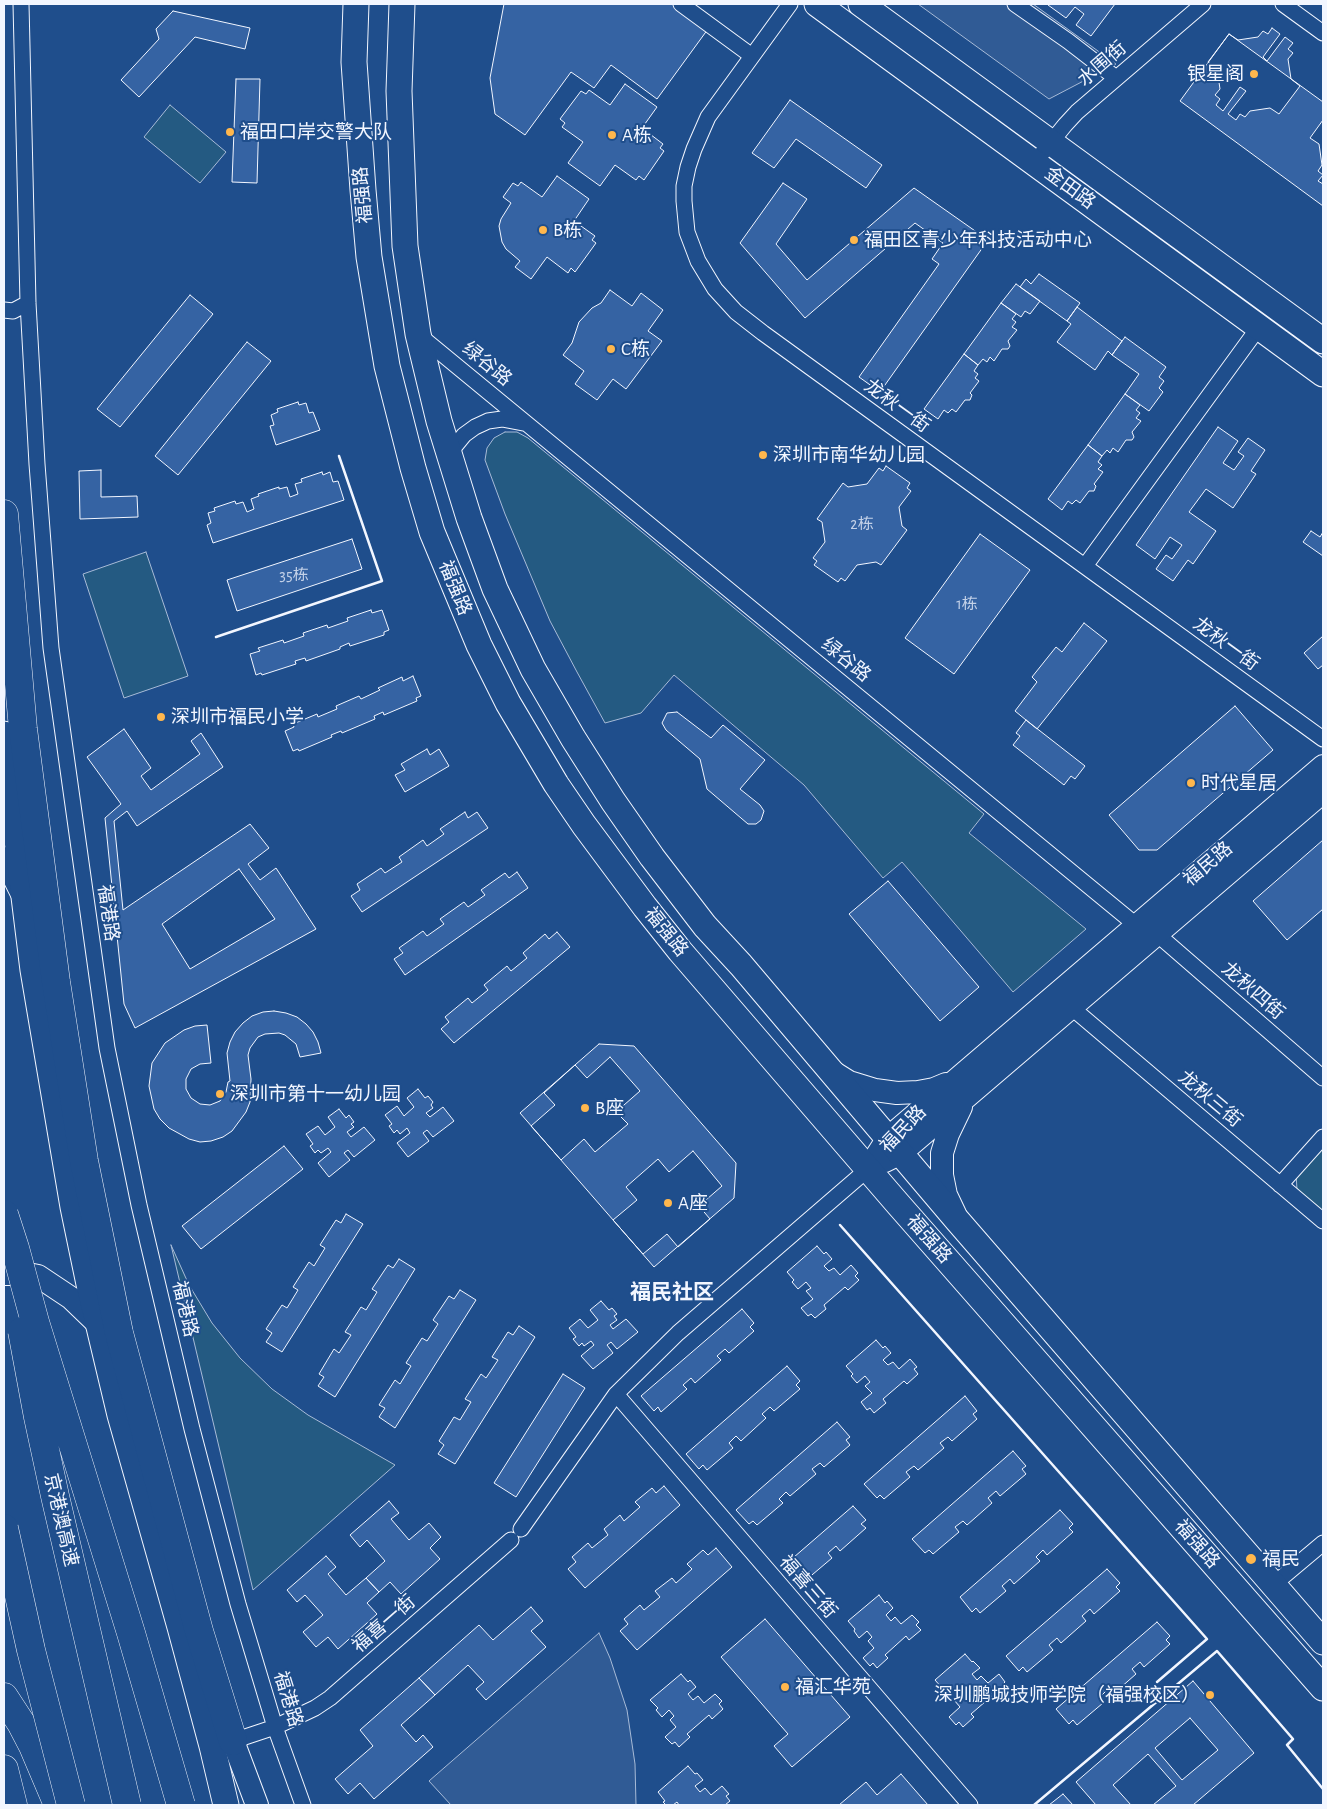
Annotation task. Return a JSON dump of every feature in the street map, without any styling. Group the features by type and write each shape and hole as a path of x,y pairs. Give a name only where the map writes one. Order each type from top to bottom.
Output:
{"highway":[{"path":"4,514 23,729 56,982 84,1161 121,1343 196,1622 233,1741"},
{"path":"4,1214 34,1322 128,1624 181,1805"},
{"name":"京港澳高速","path":"4,1233 41,1435 127,1805"},
{"path":"4,1528 31,1650 70,1805"},
{"path":"4,1697 33,1746 58,1805"},
{"path":"4,1769 13,1805"}],"main road":[{"name":"福强路","path":"356,4 354,62 363,190 369,257 387,366 410,459 432,532 475,637 533,746 578,816 680,951 868,1169 1323,1688"},
{"name":"福强路","path":"402,4 399,91 405,246 418,334 439,421 469,518 495,589 533,669 613,801 646,849 705,926 741,965 957,1220 1323,1642"},
{"name":"金田路","path":"817,4 1323,374"},
{"name":"金田路","path":"861,4 1323,341"},
{"path":"4,734 22,895 73,1207 120,1415 202,1710 226,1805"},
{"name":"福民路","path":"868,1169 1146,930 1323,766"},
{"name":"福民路","path":"964,1086 1071,1007 1146,930 1323,792"},
{"path":"4,858 22,895"},
{"path":"830,1070 849,1082 875,1090 918,1092 964,1086 942,1153 942,1175 946,1195 957,1220"},
{"path":"4,1274 38,1276 71,1298 98,1324"},
{"path":"233,1741 257,1805"}],"street":[{"name":"福港路","path":"21,4 28,302 37,464 51,648 107,1048 139,1205 192,1428 238,1604 275,1727 303,1805"},
{"path":"681,4 752,56"},
{"name":"龙秋一街","path":"790,4 708,118 688,167 684,186 688,232 695,254 715,289 736,312 762,334 1323,739"},
{"path":"1014,4 1068,41 1116,78"},
{"name":"水围街","path":"1035,162 1073,116 1203,4"},
{"path":"1283,4 1323,33"},
{"path":"4,310 13,311 28,302"},
{"path":"1084,566 1259,326"},
{"name":"绿谷路","path":"418,334 1146,930"},
{"name":"绿谷路","path":"450,459 455,446 475,426 488,421 502,419 516,421 529,426"},
{"name":"龙秋四街","path":"1146,930 1323,1078"},
{"name":"龙秋三街","path":"1071,1007 1323,1220"},
{"path":"1280,1184 1323,1136"},
{"name":"福喜一街","path":"233,1741 275,1727 315,1708 330,1698 516,1535 616,1394 678,1333 868,1169"},
{"name":"福喜三街","path":"616,1394 970,1805"},
{"path":"1273,1585 1323,1543"}],"shaded area":[{"path":"918,4 1033,4 1116,64 1049,99"},
{"path":"170,105 226,152 200,183 144,137"},
{"path":"505,432 517,432 528,438 984,814 969,833 1086,929 1013,992 902,862 883,878 804,785 674,675 641,713 605,723 550,621 505,514 485,460 487,448 494,438"},
{"path":"146,552 188,676 124,698 83,574"},
{"path":"1323,1143 1323,1212 1297,1190 1296,1173"},
{"path":"171,1245 189,1285 212,1323 240,1358 272,1389 308,1415 395,1465 253,1590"},
{"path":"599,1633 610,1658 627,1710 635,1764 636,1805 451,1805 429,1781"}],"building":[{"path":"504,4 672,4 708,29 657,99 611,65 594,88 571,72 525,135 495,114 490,78"},
{"path":"1049,4 1115,4 1091,36 1076,25 1084,14 1075,7 1066,18"},
{"path":"173,11 250,28 245,49 195,37 139,97 121,80 159,39 156,29"},
{"name":"银星阁","path":"1272,28 1280,34 1263,57 1267,61 1285,37 1293,43 1288,49 1293,53 1288,59 1291,79 1300,86 1279,114 1270,108 1250,111 1245,117 1240,114 1236,120 1228,114 1246,91 1240,87 1223,111 1216,105 1220,99 1215,95 1220,89 1217,69 1208,62 1229,34 1238,40 1258,37 1263,31 1268,34"},
{"path":"1229,34 1323,102 1323,206 1180,101"},
{"path":"236,79 260,79 257,183 232,182"},
{"name":"A栋","path":"625,84 657,107 642,128 663,144 660,148 664,151 644,180 639,176 636,180 615,165 600,186 568,163 583,142 562,127 565,123 560,119 581,91 586,94 589,90 610,105"},
{"path":"790,100 882,165 866,188 796,139 774,168 752,153"},
{"path":"1323,120 1323,175 1318,171 1322,165 1319,144 1310,138"},
{"path":"1323,175 1323,184 1318,181"},
{"name":"B栋","path":"557,176 589,199 574,221 595,236 592,240 596,243 575,272 571,268 568,273 547,257 531,279 515,267 520,261 506,249 502,242 499,226 511,203 503,197 513,183 518,186 521,182 542,197"},
{"path":"783,183 807,199 776,244 807,280 914,188 988,240 880,392 859,377 939,264 932,259 943,243 915,223 805,318 740,243"},
{"path":"1039,274 1080,303 1067,321 1020,287 1026,279 1031,284"},
{"path":"1016,284 1040,301 1030,314 1025,311 1021,317 1001,303"},
{"name":"C栋","path":"610,290 632,306 641,293 663,310 648,331 662,341 626,389 613,379 597,400 575,384 584,371 563,355 572,343 579,322 592,308 601,303"},
{"path":"190,295 213,314 120,427 97,409"},
{"path":"1001,303 1016,314 1012,319 1016,322 1012,327 1017,330 1008,341 1010,346 1008,349 1002,349 994,361 990,357 987,362 983,359 978,365 964,354"},
{"path":"1077,307 1122,341 1112,355 1108,351 1095,370 1057,342 1071,324 1067,321"},
{"path":"1125,337 1166,367 1159,377 1164,381 1159,388 1163,392 1149,411 1125,394 1139,374 1112,355"},
{"path":"247,342 271,361 178,475 155,456"},
{"path":"964,354 978,365 974,371 978,374 975,378 979,381 970,393 972,395 970,400 965,400 956,412 952,409 948,413 944,410 938,419 924,409"},
{"path":"1125,394 1140,405 1136,410 1140,413 1136,418 1141,421 1132,432 1134,437 1132,440 1126,440 1118,452 1113,448 1110,453 1107,450 1102,456 1088,445"},
{"path":"298,402 299,405 306,403 309,413 313,412 320,430 276,445 270,426 274,425 271,415 278,412 277,409"},
{"path":"1218,427 1238,441 1223,463 1234,470 1244,456 1238,452 1248,438 1265,450 1251,471 1256,474 1233,508 1206,489 1189,512 1216,531 1193,564 1188,560 1173,581 1156,569 1166,555 1172,559 1182,545 1170,537 1155,559 1136,545"},
{"path":"1088,445 1102,456 1098,462 1102,465 1098,469 1103,472 1094,484 1096,486 1094,491 1089,491 1080,503 1076,500 1072,504 1068,501 1062,510 1048,499"},
{"path":"886,466 910,483 907,488 911,491 899,507 902,526 907,530 881,565 876,562 857,565 845,581 841,578 838,582 814,565 817,561 813,558 825,542 822,522 817,519 843,483 848,487 867,484 879,468 883,471"},
{"path":"101,470 101,497 137,496 138,517 80,519 79,471"},
{"path":"322,472 323,475 330,472 333,482 338,481 344,500 213,543 207,525 211,523 208,513 215,511 214,508 235,501 236,504 243,502 247,512 254,509 251,499 259,496 258,494 279,487 279,489 287,487 290,497 298,494 295,484 302,482 301,479"},
{"path":"1311,531 1320,537 1323,532 1323,556 1303,542"},
{"path":"980,534 1030,570 954,674 905,638"},
{"path":"352,539 362,569 237,611 227,580"},
{"path":"371,610 372,613 382,610 389,630 384,632 384,635 350,646 349,643 340,647 340,649 306,661 305,658 295,661 296,664 262,675 261,673 256,675 250,654 260,651 258,648 283,640 284,643 304,636 303,633 327,625 328,628 348,621 347,618"},
{"path":"1084,623 1107,641 1037,729 1015,711 1037,682 1032,677 1056,647 1062,652"},
{"path":"1323,636 1323,665 1318,669 1304,653"},
{"path":"413,676 421,696 416,698 417,701 384,715 383,712 374,716 375,719 342,733 341,731 331,735 332,737 299,751 298,749 293,751 285,731 294,727 293,724 317,714 318,717 337,709 336,706 359,696 361,699 380,690 378,688 402,677 403,681"},
{"name":"时代星居","path":"1235,706 1273,750 1157,850 1139,850 1109,815"},
{"path":"677,712 711,738 723,725 765,760 740,789 760,805 764,811 761,820 756,824 748,824 707,789 700,759 666,730 662,723 667,713"},
{"path":"1026,720 1085,766 1075,779 1071,776 1064,785 1013,745 1020,736 1016,733"},
{"path":"124,729 151,768 141,776 151,790 200,754 191,741 201,733 223,767 137,826 127,811 114,821 123,910 250,824 269,848 248,864 260,880 276,868 316,929 135,1028 124,1004 105,818 121,804 87,757","holes":["239,869 275,919 190,969 162,924"]},
{"path":"427,749 430,755 439,749 449,766 405,792 395,775 405,770 401,764"},
{"path":"465,812 468,818 477,812 488,828 362,912 351,896 360,890 357,884 381,868 385,873 402,862 399,857 423,840 427,846 444,834 440,829"},
{"path":"1323,840 1323,909 1287,940 1253,901"},
{"path":"517,872 528,888 405,975 394,959 403,953 399,948 423,931 427,936 444,924 440,919 464,902 468,907 485,895 481,890 505,873 509,878"},
{"path":"888,881 979,987 940,1021 849,914"},
{"path":"557,932 570,947 454,1043 441,1029 449,1022 445,1017 468,998 472,1003 488,990 484,985 507,966 511,971 527,958 523,953 545,934 549,939"},
{"path":"274,1011 297,1017 306,1024 313,1032 321,1053 300,1057 296,1044 285,1035 279,1033 265,1034 258,1037 250,1048 248,1055 251,1079 250,1102 246,1112 232,1131 223,1137 200,1142 189,1139 169,1128 154,1109 149,1086 152,1063 165,1043 184,1030 195,1026 207,1025 211,1063 200,1064 191,1069 186,1079 186,1089 191,1098 200,1104 210,1105 220,1101 230,1081 227,1053 235,1032 252,1016"},
{"path":"599,1044 634,1046 736,1163 734,1198 654,1267 520,1113"},
{"name":"B座","path":"610,1057 640,1091 616,1112 628,1124 595,1152 584,1139 561,1160 531,1126 555,1105 544,1093 575,1065 587,1078"},
{"path":"418,1089 425,1098 428,1096 433,1102 431,1105 433,1108 426,1113 430,1117 443,1107 454,1121 433,1137 427,1130 423,1133 429,1141 408,1157 397,1143 410,1133 407,1128 400,1134 397,1130 394,1133 389,1126 392,1124 385,1115 397,1106 404,1116 414,1107 407,1098"},
{"path":"339,1109 346,1118 349,1115 354,1122 351,1124 354,1127 347,1132 351,1137 364,1127 375,1140 354,1157 348,1150 344,1153 350,1160 329,1177 318,1163 331,1152 328,1148 321,1153 318,1150 315,1153 310,1146 313,1144 306,1134 318,1126 325,1135 335,1127 328,1117"},
{"path":"284,1146 303,1169 201,1249 182,1226"},
{"name":"A座","path":"693,1151 722,1186 699,1206 710,1219 678,1247 667,1234 643,1254 613,1220 637,1200 626,1187 658,1159 669,1172"},
{"path":"346,1214 363,1224 282,1352 266,1342 272,1333 266,1329 282,1305 287,1308 298,1290 293,1287 309,1262 314,1266 325,1248 320,1245 336,1220 341,1223"},
{"path":"817,1246 832,1259 824,1266 829,1271 834,1268 840,1275 851,1265 858,1273 855,1276 859,1280 848,1290 845,1287 824,1305 826,1309 815,1318 811,1314 808,1316 801,1308 813,1299 806,1291 811,1288 806,1282 798,1289 792,1282 794,1280 787,1272"},
{"path":"399,1259 415,1269 335,1397 318,1386 324,1377 319,1374 334,1349 339,1353 351,1335 345,1332 361,1307 366,1310 377,1292 372,1289 388,1265 393,1268"},
{"path":"460,1290 476,1300 395,1428 379,1417 385,1408 379,1405 395,1380 400,1384 411,1366 406,1363 422,1338 427,1341 438,1324 433,1320 449,1296 454,1299"},
{"path":"601,1301 609,1310 612,1308 617,1314 614,1316 617,1320 610,1325 613,1329 626,1319 638,1332 617,1349 611,1342 607,1345 613,1353 593,1369 581,1356 594,1345 591,1341 584,1346 582,1343 579,1346 573,1339 576,1337 569,1328 580,1319 588,1328 598,1320 590,1310"},
{"path":"742,1309 754,1323 750,1327 754,1331 729,1353 725,1349 717,1356 721,1360 695,1383 691,1378 683,1385 687,1389 661,1412 658,1407 654,1411 641,1396"},
{"path":"519,1326 535,1337 455,1464 438,1454 444,1445 439,1441 454,1417 460,1420 471,1402 465,1399 481,1374 486,1378 498,1360 492,1357 508,1332 513,1335"},
{"path":"876,1340 891,1353 883,1360 888,1365 893,1362 899,1369 910,1359 917,1367 914,1369 918,1374 907,1384 904,1381 883,1399 886,1403 874,1413 870,1408 867,1410 861,1402 872,1393 865,1386 870,1382 865,1376 857,1383 851,1376 853,1374 846,1366"},
{"path":"787,1366 800,1381 796,1385 800,1389 774,1411 770,1407 762,1414 766,1418 741,1441 736,1436 729,1443 733,1448 707,1470 703,1465 699,1469 686,1454"},
{"path":"563,1374 585,1388 516,1497 494,1483"},
{"path":"965,1396 977,1411 973,1414 977,1419 952,1441 948,1437 940,1443 944,1448 918,1470 914,1466 906,1472 910,1477 884,1499 880,1495 877,1498 864,1484"},
{"path":"837,1422 850,1437 846,1440 850,1445 824,1467 820,1463 812,1469 816,1474 790,1496 786,1492 779,1499 783,1503 757,1525 753,1521 749,1524 736,1510"},
{"path":"1013,1451 1026,1466 1022,1469 1026,1474 1000,1496 996,1491 988,1498 992,1503 967,1525 963,1521 955,1527 959,1532 933,1554 929,1550 925,1553 912,1539"},
{"path":"664,1486 680,1505 585,1588 568,1569 576,1562 572,1557 588,1543 592,1548 608,1535 604,1529 620,1515 624,1521 640,1507 635,1502 652,1488 656,1493"},
{"path":"389,1501 399,1513 391,1519 409,1540 429,1523 441,1537 430,1548 440,1559 401,1594 390,1582 379,1592 366,1578 385,1561 367,1540 360,1547 350,1535"},
{"path":"853,1506 866,1520 861,1524 866,1528 840,1551 836,1546 828,1553 832,1558 806,1580 802,1575 798,1579 786,1564"},
{"path":"1060,1510 1073,1524 1069,1528 1073,1532 1047,1555 1043,1550 1036,1557 1040,1561 1014,1584 1010,1579 1002,1586 1006,1591 980,1613 976,1608 972,1612 960,1597"},
{"path":"716,1548 732,1567 637,1650 620,1631 628,1624 624,1619 640,1605 644,1610 660,1597 655,1591 672,1578 676,1583 692,1569 687,1564 703,1550 708,1555"},
{"path":"326,1556 336,1567 328,1574 346,1595 366,1578 379,1592 367,1603 377,1614 338,1649 328,1637 316,1647 303,1632 323,1615 305,1595 297,1602 287,1590"},
{"path":"1107,1569 1120,1583 1116,1587 1120,1591 1094,1614 1090,1609 1082,1616 1086,1621 1061,1643 1057,1638 1049,1645 1053,1650 1027,1672 1023,1667 1019,1671 1006,1656"},
{"path":"879,1595 885,1603 887,1601 893,1608 886,1615 891,1621 895,1617 901,1624 912,1615 919,1622 916,1625 921,1630 909,1640 906,1636 885,1655 888,1658 877,1668 873,1663 870,1666 863,1658 874,1648 868,1641 872,1637 867,1631 859,1638 854,1631 855,1629 848,1621"},
{"path":"531,1607 543,1621 531,1631 546,1647 486,1700 476,1689 484,1682 468,1665 435,1695 419,1678 479,1625 493,1640"},
{"name":"福汇华苑","path":"765,1619 850,1717 792,1767 774,1746 788,1734 721,1657"},
{"path":"1157,1622 1170,1636 1166,1640 1170,1644 1144,1667 1140,1662 1132,1669 1136,1674 1111,1696 1106,1691 1099,1698 1103,1703 1077,1725 1073,1720 1069,1724 1056,1709"},
{"path":"965,1654 980,1668 972,1674 977,1680 981,1676 988,1683 999,1674 1005,1682 1003,1684 1007,1689 995,1699 993,1695 971,1714 974,1717 963,1727 959,1722 956,1725 949,1717 960,1707 954,1700 958,1696 953,1690 945,1697 940,1690 942,1688 935,1680"},
{"path":"681,1674 696,1687 688,1694 693,1700 698,1696 704,1703 715,1694 722,1701 719,1704 723,1709 712,1719 709,1715 687,1734 690,1737 679,1747 675,1742 672,1744 665,1737 676,1727 670,1720 674,1716 669,1710 662,1717 656,1710 658,1708 650,1700"},
{"path":"419,1678 435,1695 401,1725 416,1742 423,1735 433,1747 374,1799 360,1783 348,1794 335,1779 373,1746 360,1730"},
{"path":"1193,1681 1254,1753 1193,1805 1153,1805 1176,1786 1148,1754 1113,1785 1131,1805 1096,1805 1076,1782","holes":["1190,1718 1218,1750 1182,1780 1155,1748"]},
{"path":"688,1766 703,1780 695,1786 700,1792 705,1788 711,1795 722,1786 729,1794 726,1796 730,1801 725,1805 679,1805 677,1802 673,1805 666,1805 658,1792"},
{"path":"901,1774 928,1805 839,1805 866,1782 877,1795"},
{"path":"1063,1794 1073,1805 1049,1805"}],"wall":[{"path":"216,637 382,581 339,456"},
{"path":"840,1225 1207,1639 1157,1682"},
{"path":"1034,1805 1217,1651 1293,1739 1287,1745 1323,1789"}],"place":[{"name":"银星阁","path":"1254,74"},
{"name":"福田口岸交警大队","path":"230,132"},
{"name":"A栋","path":"612,135"},
{"name":"B栋","path":"543,230"},
{"name":"福田区青少年科技活动中心","path":"854,240"},
{"name":"C栋","path":"611,349"},
{"name":"深圳市南华幼儿园","path":"763,455"},
{"name":"深圳市福民小学","path":"161,717"},
{"name":"时代星居","path":"1191,783"},
{"name":"深圳市第十一幼儿园","path":"220,1094"},
{"name":"B座","path":"585,1108"},
{"name":"A座","path":"668,1203"},
{"name":"福民","path":"1251,1559"},
{"name":"福汇华苑","path":"785,1687"},
{"name":"深圳鹏城技师学院（福强校区）","path":"1210,1695"}],"district":[{"name":"福民社区","path":"672,1293"}]}
